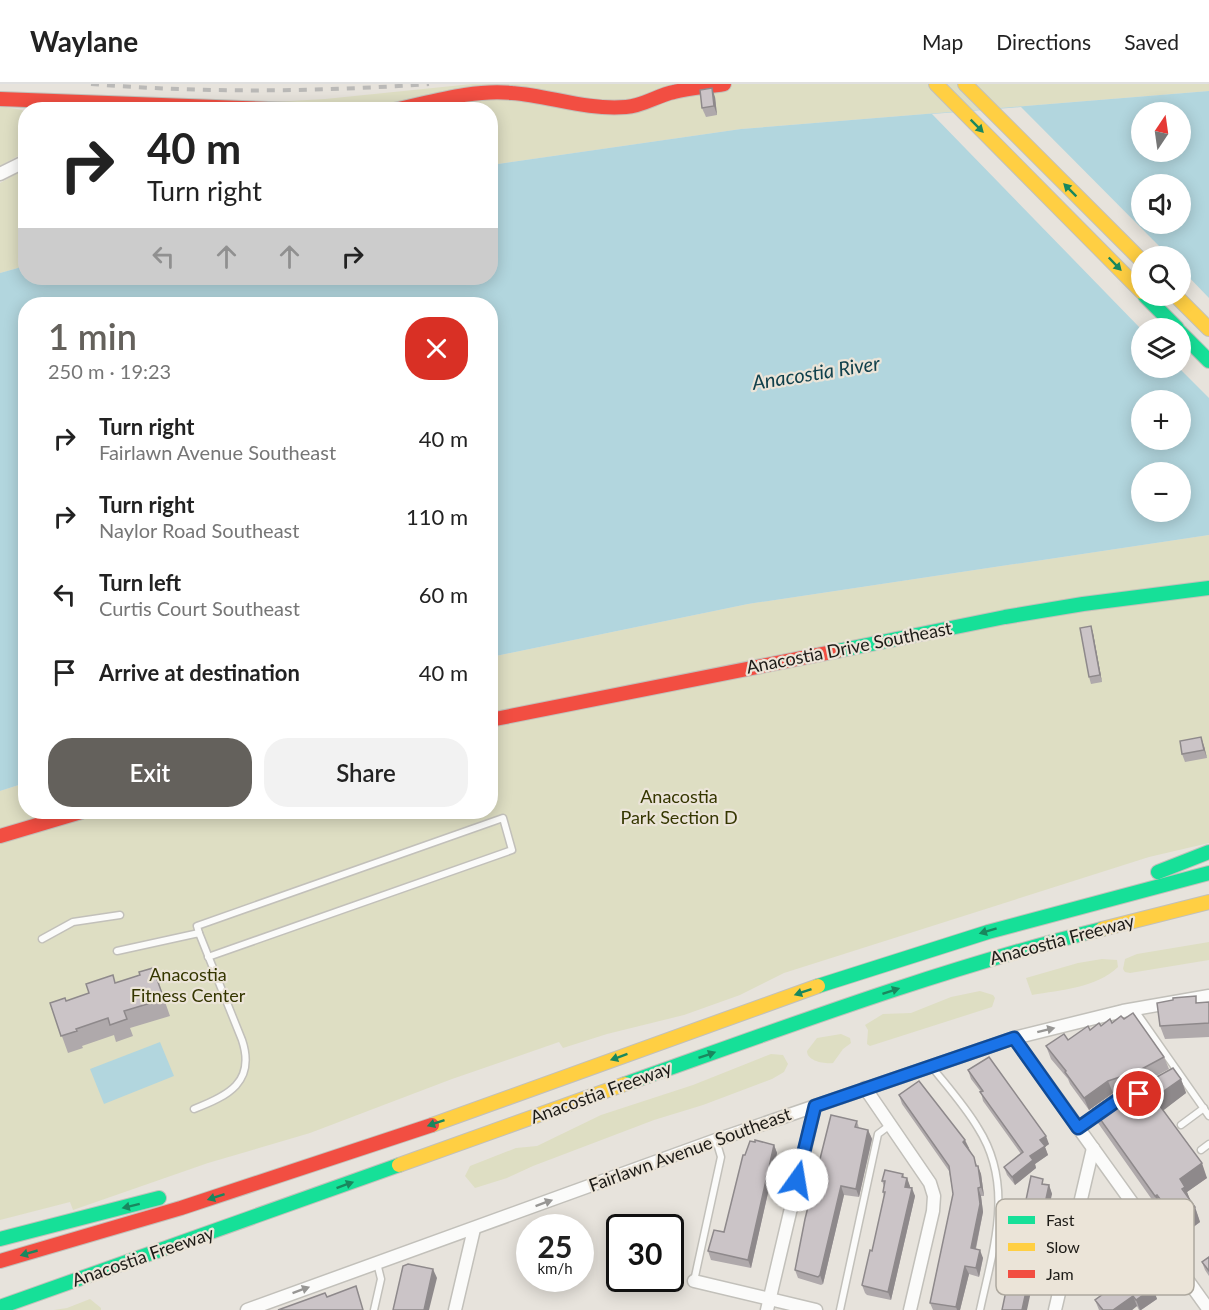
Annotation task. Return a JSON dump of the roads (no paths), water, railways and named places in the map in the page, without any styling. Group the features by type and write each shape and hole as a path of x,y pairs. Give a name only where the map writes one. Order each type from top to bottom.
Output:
{"main road":[{"path":"434,102 478,93 499,92 579,106 627,107 650,102 672,92 724,84"},
{"path":"936,84 1131,281"},
{"path":"964,84 1131,250"},
{"path":"975,84 1004,124"},
{"path":"0,99 36,102"},
{"path":"1155,306 1167,318"},
{"path":"1186,306 1209,329"},
{"path":"1191,343 1209,362"},
{"name":"Anacostia Drive Southeast","path":"498,718 1005,617 1083,604 1209,588"},
{"path":"0,836 57,819"},
{"path":"1044,915 1209,852"},
{"name":"Anacostia Freeway","path":"0,1261 187,1206 391,1139 954,941 1044,915 1209,873"},
{"name":"Anacostia Freeway","path":"0,1308 871,997 1007,954 1209,902"},
{"path":"1099,929 1209,913"},
{"path":"195,1189 391,1139"},
{"path":"0,1239 172,1195"},
{"path":"45,1277 291,1206"}],"street":[{"path":"0,174 18,165"},
{"name":"Fairlawn Avenue Southeast","path":"246,1310 716,1140 1014,1038 1134,1009 1209,996"},
{"path":"1014,1038 1130,1199"},
{"path":"865,1088 930,1183 934,1196 933,1211 910,1310"},
{"path":"1078,1128 1118,1100"},
{"path":"769,1305 815,1106"},
{"path":"1081,1199 1093,1148"},
{"path":"455,1310 474,1228"},
{"path":"694,1281 769,1305 816,1310"},
{"path":"1194,1289 1209,1310"},
{"path":"1055,1310 1059,1295"}],"lane":[{"path":"194,1108 224,1097 232,1091 243,1076 246,1058 242,1040 208,957 197,926 502,818 512,850 208,957"},
{"path":"42,939 73,922 120,915"},
{"path":"117,951 199,933"},
{"path":"1134,1009 1175,1075 1209,1116"},
{"path":"932,1066 978,1128 987,1144 998,1184 998,1199"},
{"path":"1181,1125 1204,1108"},
{"path":"840,1310 878,1134 890,1125"},
{"path":"694,1281 722,1157 716,1140"},
{"path":"1201,1150 1209,1144"},
{"path":"980,1310 996,1235"},
{"path":"374,1310 381,1279 377,1262"}],"water":[{"name":"Anacostia River","path":"1209,91 1209,535 748,604 498,656 498,297 18,297 18,785 0,791 0,273 18,268 18,285 498,285 498,164 741,129"},
{"path":"160,1042 174,1076 104,1104 90,1069"}],"railway":[{"path":"91,84 175,89 260,90 344,89 429,84"}],"park label":[{"name":"Anacostia Park Section D","path":"679,807"},
{"name":"Anacostia Fitness Center","path":"188,985"}]}
